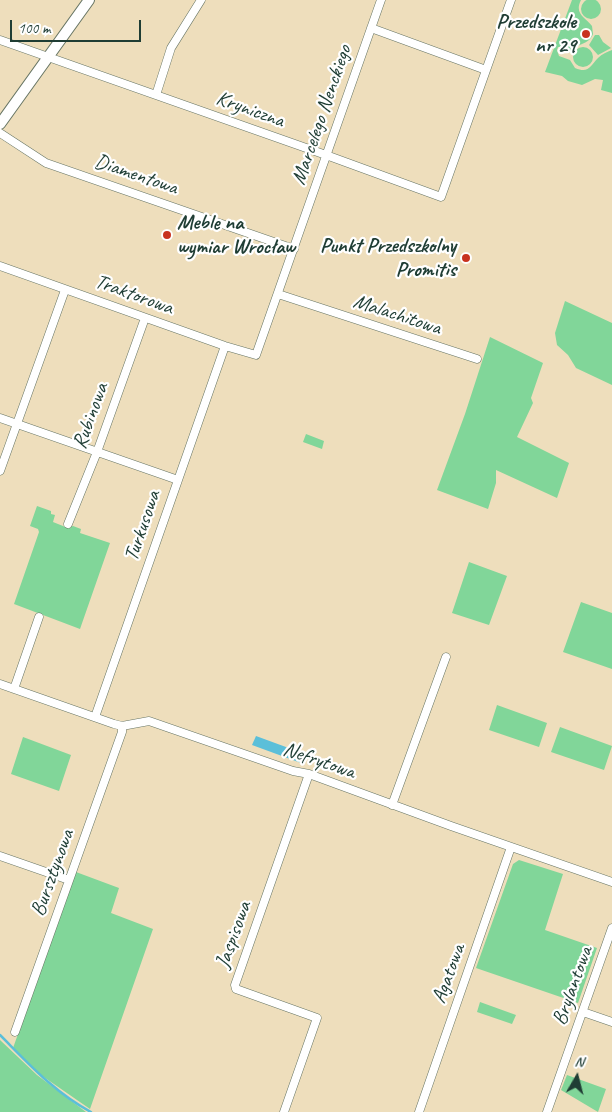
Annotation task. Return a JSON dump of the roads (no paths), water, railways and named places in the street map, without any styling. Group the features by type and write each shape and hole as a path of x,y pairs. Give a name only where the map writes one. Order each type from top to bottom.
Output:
{"street":[{"path":"0,124 89,0"},
{"path":"156,95 171,48 201,0"},
{"name":"Marcelego Nenckiego","path":"256,355 381,0"},
{"path":"371,28 486,70 511,0"},
{"name":"Kryniczna","path":"0,40 326,155 441,198 486,70"},
{"name":"Diamentowa","path":"0,133 46,163 294,248"},
{"name":"Traktorowa","path":"0,266 225,346 256,355"},
{"path":"0,471 65,290"},
{"name":"Malachitowa","path":"278,294 477,358"},
{"name":"Rubinowa","path":"68,524 97,452 145,318"},
{"name":"Turkusowa","path":"95,718 225,346"},
{"path":"0,418 178,480"},
{"path":"14,689 39,617"},
{"path":"392,805 446,657"},
{"name":"Nefrytowa","path":"0,684 122,726 149,721 309,774 612,882"},
{"name":"Bursztynowa","path":"14,1032 119,741 122,726"},
{"name":"Jaspisowa","path":"284,1112 317,1018 236,989 235,985 309,774"},
{"name":"Agatowa","path":"419,1112 511,847"},
{"path":"0,856 69,880"},
{"name":"Brylantowa","path":"547,1112 612,928"},
{"path":"583,1012 612,1022"}],"water":[{"path":"256,736 305,754 301,763 252,745"}],"waterway":[{"path":"0,1035 54,1087 91,1112"}],"place":[{"name":"Przedszkole nr 29","path":"586,34"},
{"name":"Meble na wymiar Wrocław","path":"167,235"},
{"name":"Punkt Przedszkolny Promitis","path":"466,258"}]}
